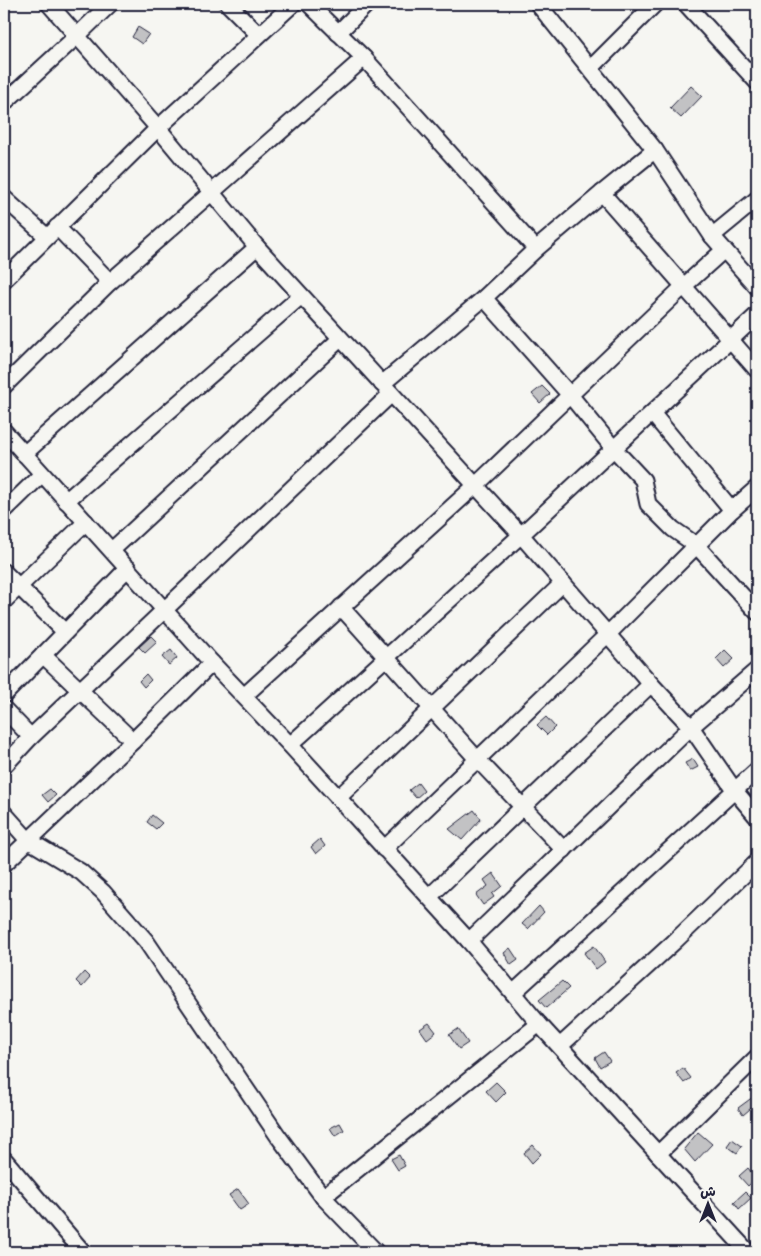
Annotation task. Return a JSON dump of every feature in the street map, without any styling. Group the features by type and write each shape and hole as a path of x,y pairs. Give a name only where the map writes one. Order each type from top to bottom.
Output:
{"street":[{"path":"50,4 158,128 257,247 521,535 691,727 735,791 757,818"},
{"path":"4,102 110,4"},
{"path":"228,4 259,35"},
{"path":"4,280 158,128 293,4"},
{"path":"309,4 364,58 536,249"},
{"path":"338,32 367,4"},
{"path":"538,4 655,150 712,236 757,288"},
{"path":"591,68 655,4"},
{"path":"686,4 757,82"},
{"path":"4,386 110,282 364,58"},
{"path":"4,766 30,736 165,609 386,389 536,249 655,150"},
{"path":"602,193 757,370"},
{"path":"4,198 52,232 110,282"},
{"path":"712,236 757,199"},
{"path":"24,454 257,247"},
{"path":"244,696 475,486 724,250"},
{"path":"66,501 301,296"},
{"path":"484,298 643,480 648,504 673,529 696,545 757,612"},
{"path":"290,745 521,535 757,315"},
{"path":"112,550 340,339"},
{"path":"652,413 732,510"},
{"path":"4,431 212,663 470,941 539,1024 748,1252"},
{"path":"4,512 42,474"},
{"path":"384,849 608,634 732,510 757,488"},
{"path":"4,601 86,522"},
{"path":"4,695 128,568"},
{"path":"4,572 65,632"},
{"path":"338,798 563,583"},
{"path":"341,606 477,760 564,850"},
{"path":"43,655 133,741"},
{"path":"4,864 212,663"},
{"path":"470,941 691,727 757,670"},
{"path":"429,898 651,684"},
{"path":"4,709 30,736"},
{"path":"513,993 757,770"},
{"path":"4,813 28,840 81,872 103,892 130,922 146,941 278,1136 323,1197 376,1252"},
{"path":"560,1046 674,942 757,862"},
{"path":"323,1197 539,1024"},
{"path":"658,1154 757,1057"},
{"path":"4,1159 83,1252"}],"building":[{"path":"138,27 149,34 142,44 132,37"},
{"path":"691,86 702,96 681,118 670,108"},
{"path":"542,386 550,394 540,403 532,394"},
{"path":"151,636 157,642 145,653 139,647"},
{"path":"171,650 177,658 169,665 162,657"},
{"path":"725,650 734,659 724,668 716,659"},
{"path":"146,674 151,680 144,687 139,681"},
{"path":"546,717 555,727 547,735 537,725"},
{"path":"693,759 698,767 690,771 685,763"},
{"path":"418,783 424,791 416,798 409,790"},
{"path":"50,789 56,795 48,802 42,795"},
{"path":"474,810 481,819 462,840 449,829"},
{"path":"152,815 162,823 156,829 147,822"},
{"path":"320,839 325,846 316,854 311,847"},
{"path":"493,873 502,886 492,894 494,897 483,905 476,895 488,886 484,880"},
{"path":"539,906 544,912 528,929 522,924"},
{"path":"594,946 605,962 596,969 584,953"},
{"path":"510,948 518,960 511,965 504,953"},
{"path":"84,972 90,978 82,987 76,981"},
{"path":"562,981 569,988 546,1008 539,1000"},
{"path":"429,1023 436,1032 427,1039 420,1029"},
{"path":"458,1029 468,1043 459,1049 449,1035"},
{"path":"604,1052 610,1061 600,1067 595,1058"},
{"path":"683,1068 691,1078 684,1083 676,1073"},
{"path":"496,1082 506,1092 496,1102 486,1091"},
{"path":"757,1094 757,1103 743,1115 738,1108"},
{"path":"340,1123 344,1130 335,1136 330,1128"},
{"path":"698,1132 712,1144 695,1162 684,1149"},
{"path":"732,1139 742,1146 737,1153 727,1146"},
{"path":"533,1145 541,1154 532,1163 524,1153"},
{"path":"399,1155 405,1166 398,1170 391,1159"},
{"path":"748,1168 756,1178 748,1186 739,1176"},
{"path":"238,1189 249,1204 240,1210 229,1195"},
{"path":"745,1192 751,1198 739,1209 734,1202"}]}
